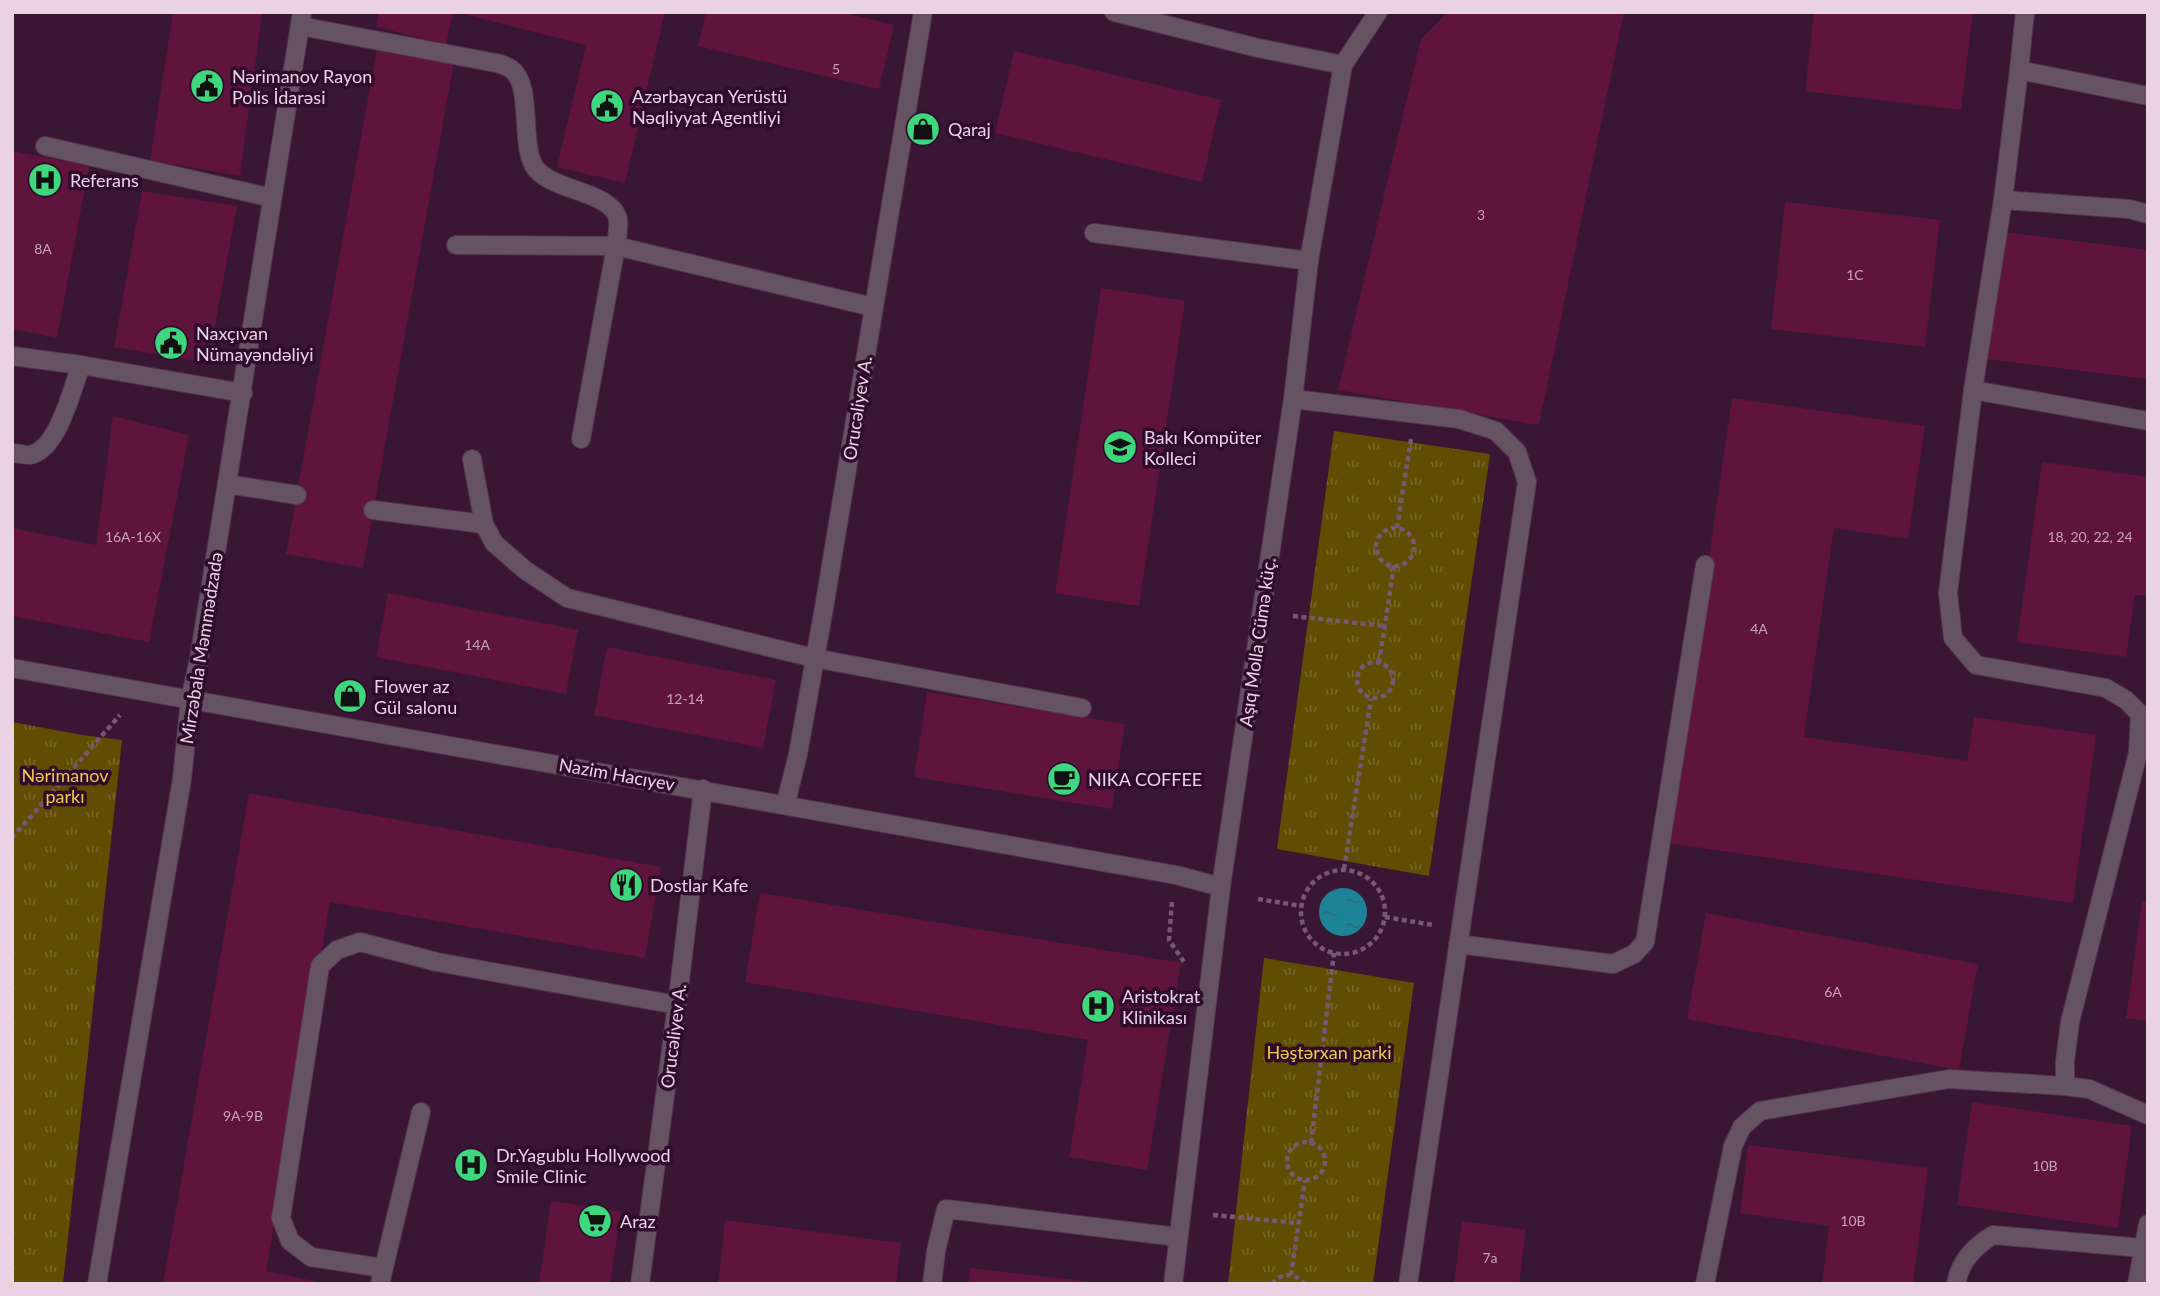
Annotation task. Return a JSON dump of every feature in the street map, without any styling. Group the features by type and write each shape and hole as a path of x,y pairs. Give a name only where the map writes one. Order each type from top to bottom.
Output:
{"street":[{"name":"Orucəliyev A.","path":"786,802 798,754 824,608 923,12"},
{"path":"1114,12 1258,48 1343,65"},
{"name":"Aşıq Molla Cümə küç.","path":"1173,1284 1222,887 1293,399 1309,261 1343,65 1378,12"},
{"path":"2025,12 2003,200 1973,390 1948,593 1953,638 1976,665 2106,688 2126,700 2140,714 2138,753 2070,1022 2065,1086"},
{"path":"301,19 496,62 512,69 521,84 528,147 534,166 544,178 612,208 618,219 616,246 581,439"},
{"name":"Mirzəbala Məmmədzadə","path":"97,1284 182,779 190,700 243,393 301,19"},
{"path":"2019,70 2148,96"},
{"path":"45,146 272,198"},
{"path":"2003,200 2129,209 2148,214"},
{"path":"1094,233 1309,261"},
{"path":"456,245 616,246 873,307"},
{"path":"12,356 243,393"},
{"path":"12,453 30,455 47,446 57,430 81,365"},
{"path":"1973,390 2148,421"},
{"path":"1293,399 1459,419 1496,431 1517,452 1527,482 1408,1284"},
{"path":"472,458 484,524 494,543 525,570 567,598 814,659 1082,708"},
{"path":"228,484 297,495"},
{"path":"373,510 484,524"},
{"path":"1460,937 1614,964 1634,954 1645,942 1705,565"},
{"name":"Nazim Hacıyev","path":"12,668 786,802 1176,875 1222,887"},
{"name":"Orucəliyev A.","path":"640,1284 703,789"},
{"path":"421,1112 381,1276 312,1257 290,1241 281,1218 320,966 337,950 360,942 437,962 677,1006"},
{"path":"1704,1284 1733,1146 1742,1127 1760,1111 1949,1079 2089,1089 2148,1115"},
{"path":"932,1284 936,1251 946,1209 1178,1237"},
{"path":"2137,1284 2148,1224"},
{"path":"1956,1284 1957,1276 1973,1248 1993,1235 2142,1248"}],"path":[{"path":"1397,528 1412,432"},
{"path":"1397,528 1410,536 1414,548 1410,559 1394,565 1383,561 1377,545 1382,533 1397,528"},
{"path":"1379,663 1394,565"},
{"path":"1293,616 1385,626"},
{"path":"1373,662 1389,668 1393,685 1387,694 1371,699 1357,688 1356,676 1363,666 1373,662"},
{"path":"12,838 142,690"},
{"path":"1344,869 1371,699"},
{"path":"1344,869 1358,872 1370,879 1380,889 1385,903 1382,930 1373,942 1362,950 1348,954 1334,953 1320,947 1307,934 1301,906 1308,888 1317,878 1330,871 1344,869"},
{"path":"1258,899 1301,906"},
{"path":"1385,917 1460,937"},
{"path":"1311,1143 1334,953"},
{"path":"1304,1142 1311,1143 1321,1150 1325,1162 1320,1173 1304,1180 1290,1171 1287,1159 1293,1147 1304,1142"},
{"path":"1291,1275 1304,1180"},
{"path":"1213,1215 1298,1223"},
{"path":"1272,1284 1280,1276 1291,1275 1304,1284"}],"green space":[{"path":"1334,431 1490,454 1429,876 1277,849"},
{"name":"Nərimanov parkı","path":"12,722 122,740 63,1284 12,1284"},
{"name":"Həştərxan parki","path":"1264,958 1414,983 1373,1284 1228,1284"}],"water":[{"path":"1343,888 1352,889 1360,895 1366,903 1366,921 1360,929 1352,935 1343,936 1334,935 1326,929 1320,921 1319,912 1320,903 1326,895 1334,889"}],"building":[{"name":"Nərimanov Rayon Polis İdarəsi","path":"173,12 262,12 240,176 150,160"},
{"path":"379,12 453,12 446,44 376,27"},
{"name":"Azərbaycan Yerüstü Nəqliyyat Agentliyi","path":"456,12 665,12 625,183 557,167 586,45"},
{"path":"706,12 840,12 894,25 879,89 698,46"},
{"path":"1448,12 1624,12 1539,425 1338,390 1421,39"},
{"path":"1814,12 1973,12 1961,110 1805,91"},
{"path":"377,48 454,62 363,568 286,554"},
{"path":"1014,51 1221,100 1202,182 995,133"},
{"path":"12,151 89,166 57,338 12,329"},
{"path":"142,191 237,206 208,363 114,347"},
{"path":"1785,202 1940,220 1925,347 1771,329"},
{"path":"2003,232 2148,250 2146,379 1987,359"},
{"name":"Bakı Kompüter Kolleci","path":"1101,288 1185,301 1139,606 1055,593"},
{"path":"1732,398 1925,426 1908,539 1834,528 1804,737 1967,761 1974,717 2096,735 2073,903 1668,843"},
{"path":"113,416 189,435 149,642 12,616 12,528 96,545"},
{"path":"2042,462 2148,477 2148,596 2135,595 2126,657 2017,642"},
{"path":"388,593 578,630 566,694 376,657"},
{"path":"607,647 776,680 763,748 594,715"},
{"path":"927,692 1125,724 1112,809 914,777"},
{"path":"249,793 661,867 645,958 330,902 266,1271 329,1284 163,1284"},
{"path":"760,893 1181,963 1147,1170 1069,1157 1088,1040 745,982"},
{"path":"2142,901 2148,902 2148,1021 2126,1018"},
{"path":"1706,913 1978,964 1959,1070 1687,1019"},
{"path":"1972,1102 2132,1126 2118,1228 1957,1205"},
{"path":"1748,1145 1928,1168 1913,1284 1822,1284 1829,1226 1740,1213"},
{"path":"551,1201 621,1212 610,1284 539,1284"},
{"path":"725,1220 901,1243 896,1284 718,1284"},
{"path":"1462,1221 1526,1230 1519,1284 1454,1284"},
{"path":"970,1268 1092,1282 1092,1284 968,1284"}],"place":[{"name":"Nərimanov Rayon Polis İdarəsi","path":"207,86"},
{"name":"Azərbaycan Yerüstü Nəqliyyat Agentliyi","path":"607,106"},
{"name":"Qaraj","path":"923,129"},
{"name":"Referans","path":"45,180"},
{"name":"Naxçıvan Nümayəndəliyi","path":"171,343"},
{"name":"Bakı Kompüter Kolleci","path":"1120,447"},
{"name":"Flower az Gül salonu","path":"350,696"},
{"name":"NIKA COFFEE","path":"1064,779"},
{"name":"Dostlar Kafe","path":"626,885"},
{"name":"Aristokrat Klinikası","path":"1098,1006"},
{"name":"Dr.Yagublu Hollywood Smile Clinic","path":"471,1165"},
{"name":"Araz","path":"595,1221"}]}
